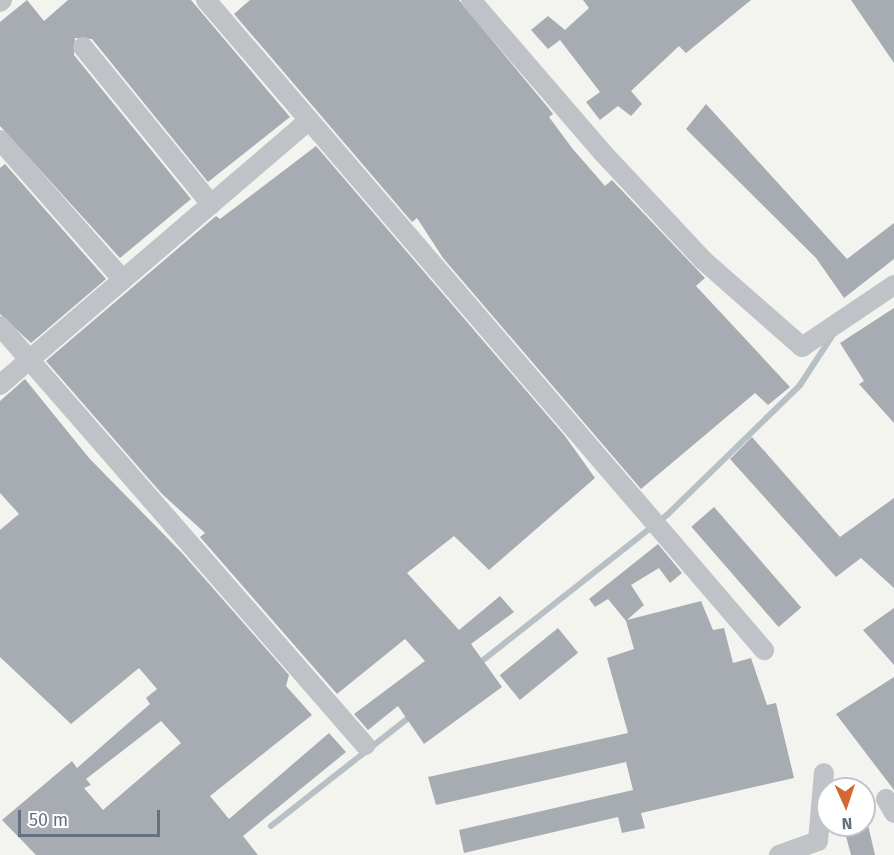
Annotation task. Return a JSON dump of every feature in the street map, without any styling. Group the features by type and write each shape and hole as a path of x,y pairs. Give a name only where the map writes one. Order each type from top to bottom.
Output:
{"street":[{"path":"206,0 307,122 764,650"},
{"path":"471,0 703,260 802,347 894,285"},
{"path":"83,47 211,204"},
{"path":"0,386 307,122"},
{"path":"0,140 123,280"},
{"path":"0,326 365,745"},
{"path":"779,855 818,841 824,773"}],"building":[{"path":"27,0 44,21 68,0 191,0 290,117 208,182 92,39 75,38 74,55 191,199 120,258 0,126 0,22"},
{"path":"250,0 459,0 550,110 553,114 549,117 572,148 605,186 612,180 705,278 696,286 790,387 768,405 755,393 641,489 443,258 417,218 412,222 234,14"},
{"path":"583,0 751,0 686,53 679,46 631,91 642,104 631,116 618,106 600,120 586,102 600,92 560,40 548,49 531,30 548,16 565,30 589,8"},
{"path":"851,0 894,0 894,63"},
{"path":"706,104 847,259 894,223 894,259 844,298 816,258 686,129"},
{"path":"316,146 565,436 595,478 489,570 454,536 407,573 459,630 500,596 514,612 471,644 502,687 424,744 398,706 368,730 354,714 425,661 405,639 337,694 200,537 205,533 162,494 46,361 216,216 220,219"},
{"path":"5,164 106,279 31,343 0,314 0,168"},
{"path":"894,308 894,423 859,384 864,381 840,343"},
{"path":"25,379 89,458 182,553 289,675 286,686 312,715 210,796 229,819 329,733 346,752 243,836 258,855 36,855 2,820 72,761 77,768 150,704 146,698 157,689 139,668 71,724 0,657 0,530 19,514 0,493 0,401","holes":["161,721 181,743 103,810 84,788 91,785 86,779"]},
{"path":"752,437 840,537 894,498 894,588 861,558 836,577 730,459"},
{"path":"714,507 801,607 779,627 691,527"},
{"path":"658,544 682,573 670,583 659,568 631,585 644,605 627,620 701,601 713,630 724,628 733,663 751,658 767,705 776,703 794,778 641,813 645,828 622,833 618,817 464,853 459,830 633,790 626,762 436,805 428,777 628,733 607,658 634,649 626,621 608,599 595,607 589,599"},
{"path":"894,608 894,665 863,630"},
{"path":"558,628 578,653 520,700 500,675"},
{"path":"894,677 894,790 836,714"},
{"path":"846,837 871,837 875,855 851,855"}],"waterway":[{"path":"477,665 668,514 800,385 834,333"},
{"path":"271,826 412,715"}]}
